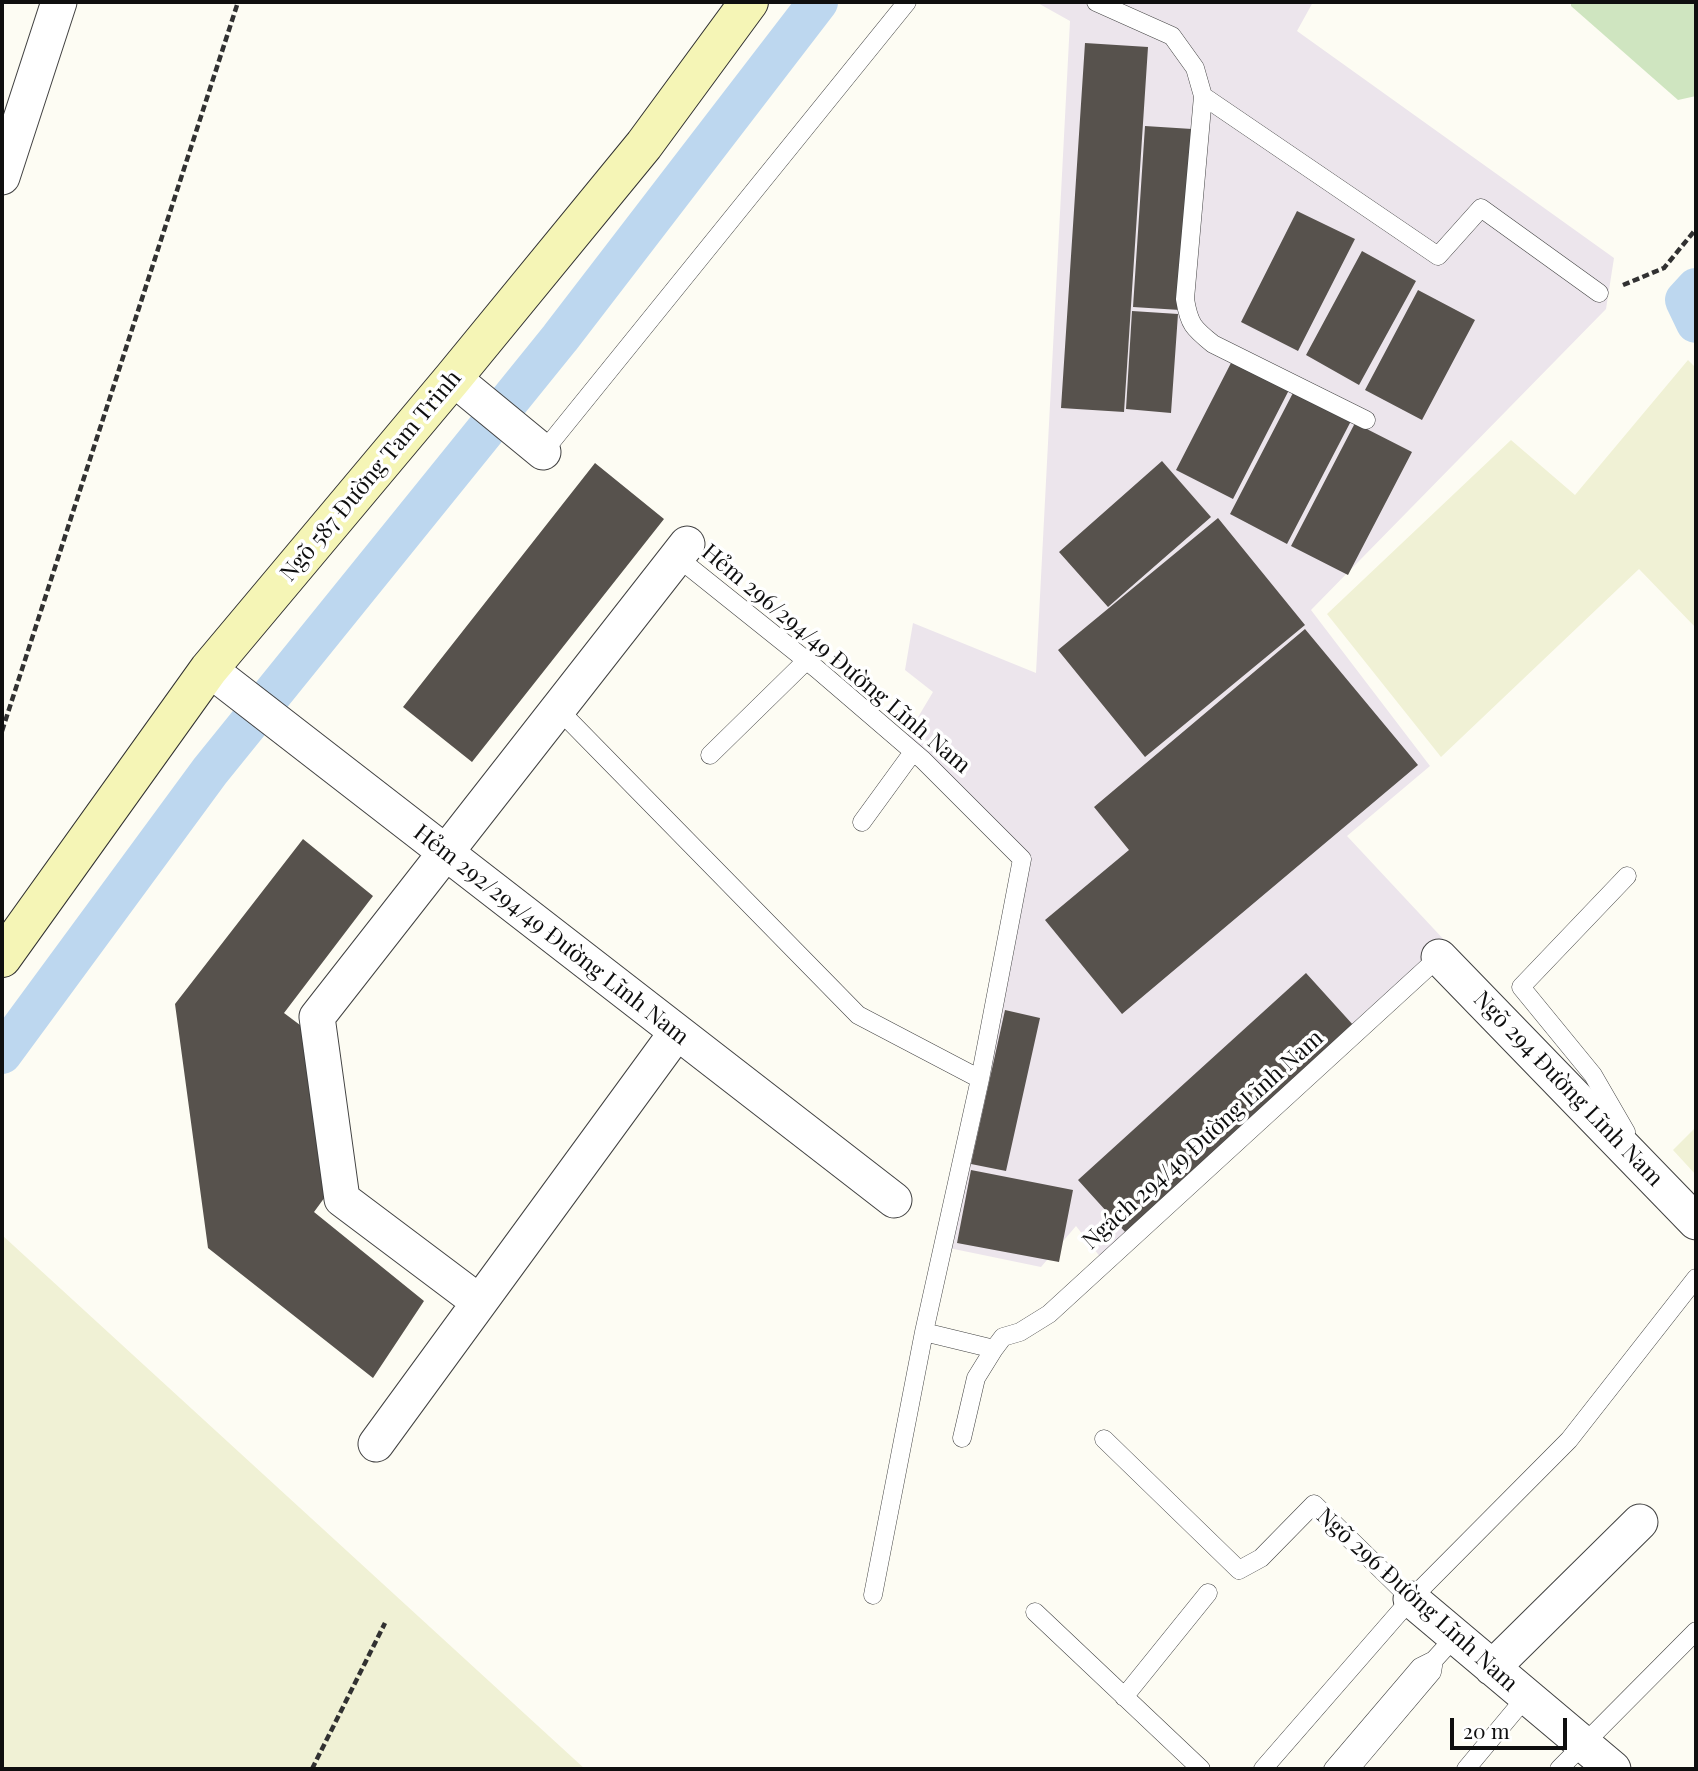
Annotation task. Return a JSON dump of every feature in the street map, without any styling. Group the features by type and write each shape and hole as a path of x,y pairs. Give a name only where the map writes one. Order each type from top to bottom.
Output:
{"street":[{"path":"2,177 59,2"},
{"name":"Ngõ 587 Đường Tam Trinh","path":"2,958 209,669 464,387 749,2"},
{"path":"464,387 533,443"},
{"path":"478,1302 342,1199 317,1017 682,551"},
{"name":"Hẻm 292/294/49 Đường Lĩnh Nam","path":"209,669 894,1200"},
{"name":"Ngõ 294 Đường Lĩnh Nam","path":"1439,957 1696,1222"},
{"path":"376,1444 677,1032"},
{"path":"1492,1668 1640,1522"},
{"name":"Ngõ 296 Đường Lĩnh Nam","path":"1411,1599 1445,1649 1492,1668 1613,1769"}],"lane":[{"path":"533,443 907,2"},
{"path":"1096,2 1172,36 1195,68 1203,96 1185,299 1189,321 1213,344 1367,419"},
{"path":"1203,96 1438,256 1481,208 1599,293"},
{"name":"Hẻm 296/294/49 Đường Lĩnh Nam","path":"682,551 913,751 1022,859 980,1079"},
{"path":"710,755 806,661"},
{"path":"559,710 858,1015 980,1079 924,1332 873,1595"},
{"path":"862,822 913,751"},
{"path":"1627,876 1521,987 1592,1075 1651,1175"},
{"name":"Ngách 294/49 Đường Lĩnh Nam","path":"962,1438 976,1378 1003,1337 1020,1332 1049,1314 1439,957"},
{"path":"1263,1769 1411,1599 1569,1440 1696,1278"},
{"path":"924,1332 994,1349"},
{"name":"Ngõ 296 Đường Lĩnh Nam","path":"1104,1439 1239,1570 1261,1558 1314,1504 1411,1599"},
{"path":"1124,1697 1208,1593"},
{"path":"1035,1612 1201,1769"},
{"path":"1559,1769 1696,1631"},
{"path":"1333,1769 1420,1667 1445,1649"},
{"path":"1350,1769 1432,1672 1445,1649"},
{"path":"1466,1769 1526,1697"}],"path":[{"path":"2,731 238,2"},
{"path":"1599,293 1645,278 1664,268 1696,229"},
{"path":"312,1769 385,1623"}],"shaded area":[{"path":"1036,2 1313,2 1297,31 1614,258 1606,309 1311,610 1430,766 1347,836 1447,943 1101,1258 1076,1226 1041,1267 949,1248 1030,858 905,739 933,692 905,670 913,623 1036,673 1070,21"}],"green space":[{"path":"1571,2 1696,2 1696,96 1678,100 1571,6"},
{"path":"1688,360 1696,368 1696,628 1639,569 1441,757 1327,614 1511,440 1575,495"},
{"path":"1696,1127 1696,1175 1673,1150"},
{"path":"2,1235 585,1769 2,1769"}],"building":[{"path":"1085,43 1148,47 1124,412 1061,408"},
{"path":"1145,126 1192,129 1180,310 1133,307"},
{"path":"1297,211 1355,239 1298,351 1241,322"},
{"path":"1362,251 1416,281 1359,385 1306,355"},
{"path":"1418,290 1475,320 1422,420 1365,390"},
{"path":"1132,311 1178,314 1171,413 1126,409"},
{"path":"1232,361 1289,390 1233,499 1176,470"},
{"path":"1294,391 1351,421 1287,544 1230,514"},
{"path":"1355,423 1412,452 1348,575 1291,546"},
{"path":"1162,461 1211,517 1108,607 1059,552"},
{"path":"595,463 664,519 472,762 403,707"},
{"path":"1218,518 1305,625 1145,757 1058,650"},
{"path":"1305,629 1418,765 1122,1014 1045,920 1129,850 1094,807"},
{"path":"303,839 373,896 284,1013 312,1034 333,1186 314,1212 424,1301 373,1378 208,1248 175,1004"},
{"path":"1306,973 1354,1026 1126,1233 1078,1180"},
{"path":"1005,1010 1040,1018 1006,1171 971,1164"},
{"path":"971,1170 1073,1190 1059,1262 957,1243"}],"waterway":[{"path":"2,1054 210,771 560,338 818,2"},
{"path":"1696,288 1685,300 1696,323"}]}
